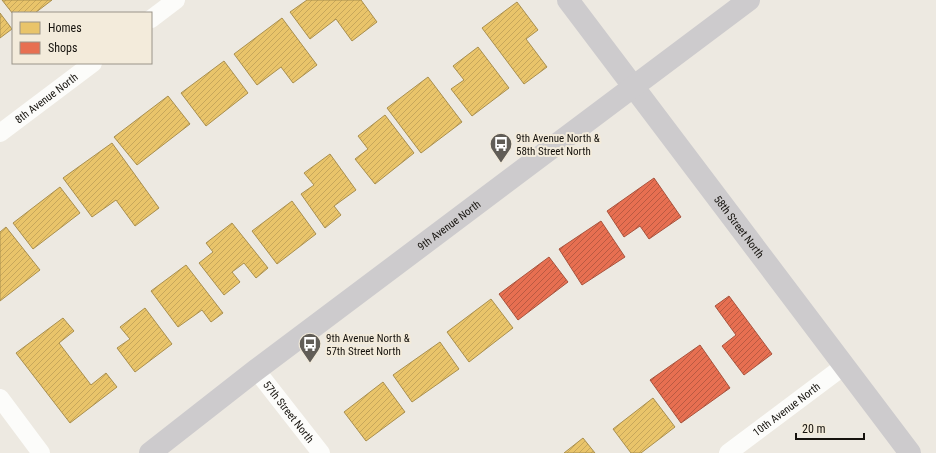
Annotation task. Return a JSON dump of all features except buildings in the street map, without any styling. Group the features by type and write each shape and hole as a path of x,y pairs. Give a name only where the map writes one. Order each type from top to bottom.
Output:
{"street":[{"path":"152,18 176,0"},
{"name":"58th Street North","path":"568,0 910,453"},
{"name":"9th Avenue North","path":"150,453 256,370 749,0"},
{"name":"8th Avenue North","path":"0,133 92,64"},
{"name":"10th Avenue North","path":"728,453 844,366"},
{"name":"57th Street North","path":"256,370 321,453"},
{"path":"0,398 41,453"}],"place":[{"name":"9th Avenue North & 58th Street North","path":"501,164"},
{"name":"9th Avenue North & 57th Street North","path":"310,364"}]}
